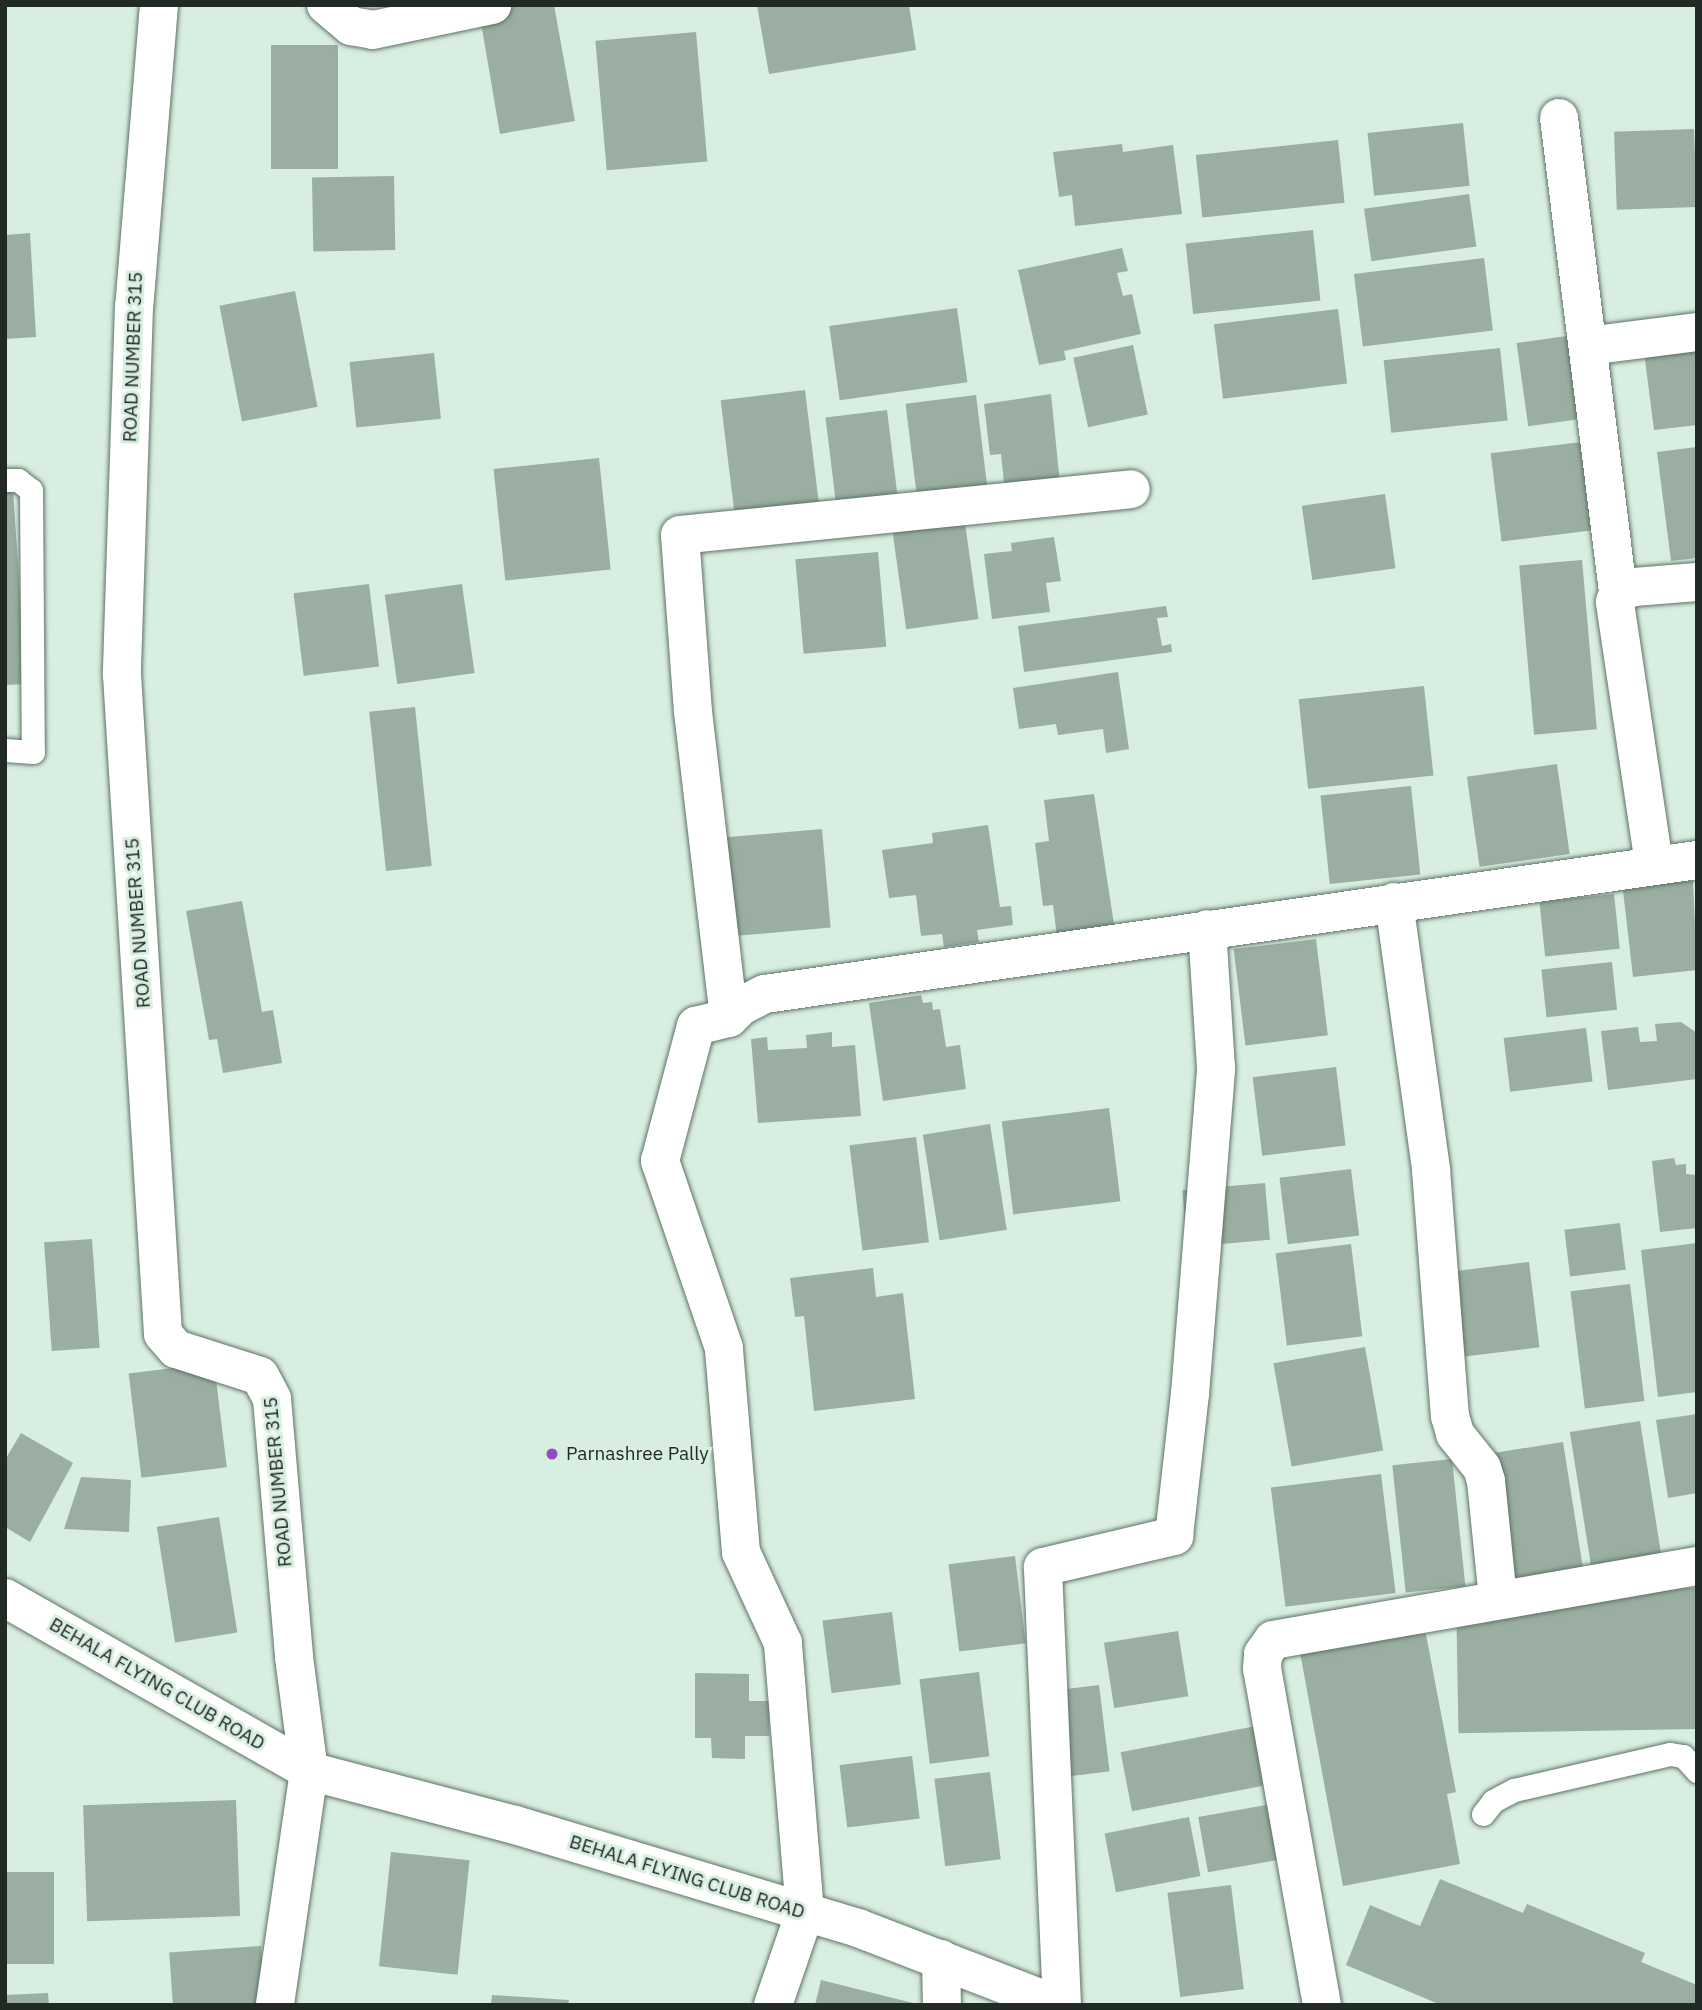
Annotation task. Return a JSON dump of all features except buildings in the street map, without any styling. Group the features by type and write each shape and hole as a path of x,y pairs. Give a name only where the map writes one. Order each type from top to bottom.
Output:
{"street":[{"name":"ROAD NUMBER 315","path":"159,5 134,306 122,675 158,1286 163,1334 169,1343 260,1376 269,1387 294,1657 309,1770"},
{"path":"326,5 351,26 373,30 492,5"},
{"path":"1559,118 1618,593 1615,603 1654,864"},
{"path":"1588,346 1697,332"},
{"path":"729,1018 693,712 680,535 1131,489"},
{"path":"1618,593 1634,587 1697,582"},
{"path":"773,2005 805,1912 783,1643 741,1552 724,1349 660,1161 696,1026 729,1018 741,1006 765,994 1654,864 1697,860"},
{"path":"1394,902 1431,1170 1450,1416 1455,1434 1482,1468 1486,1481 1498,1599"},
{"path":"1060,2005 1044,1567 1174,1536 1191,1394 1216,1068 1207,929"},
{"path":"1322,2005 1263,1654 1273,1640 1285,1634 1697,1566"},
{"name":"BEHALA FLYING CLUB ROAD","path":"5,1598 309,1770 515,1825 805,1912 941,1959 1060,2005"},
{"path":"275,2005 275,1976 309,1770"},
{"path":"941,1959 942,2005"}],"lane":[{"path":"5,480 18,480 31,490 33,752 5,750"},
{"path":"1483,1814 1493,1801 1514,1790 1670,1754 1683,1756 1697,1770"}],"place":[{"name":"Parnashree Pally","path":"552,1454"}]}
